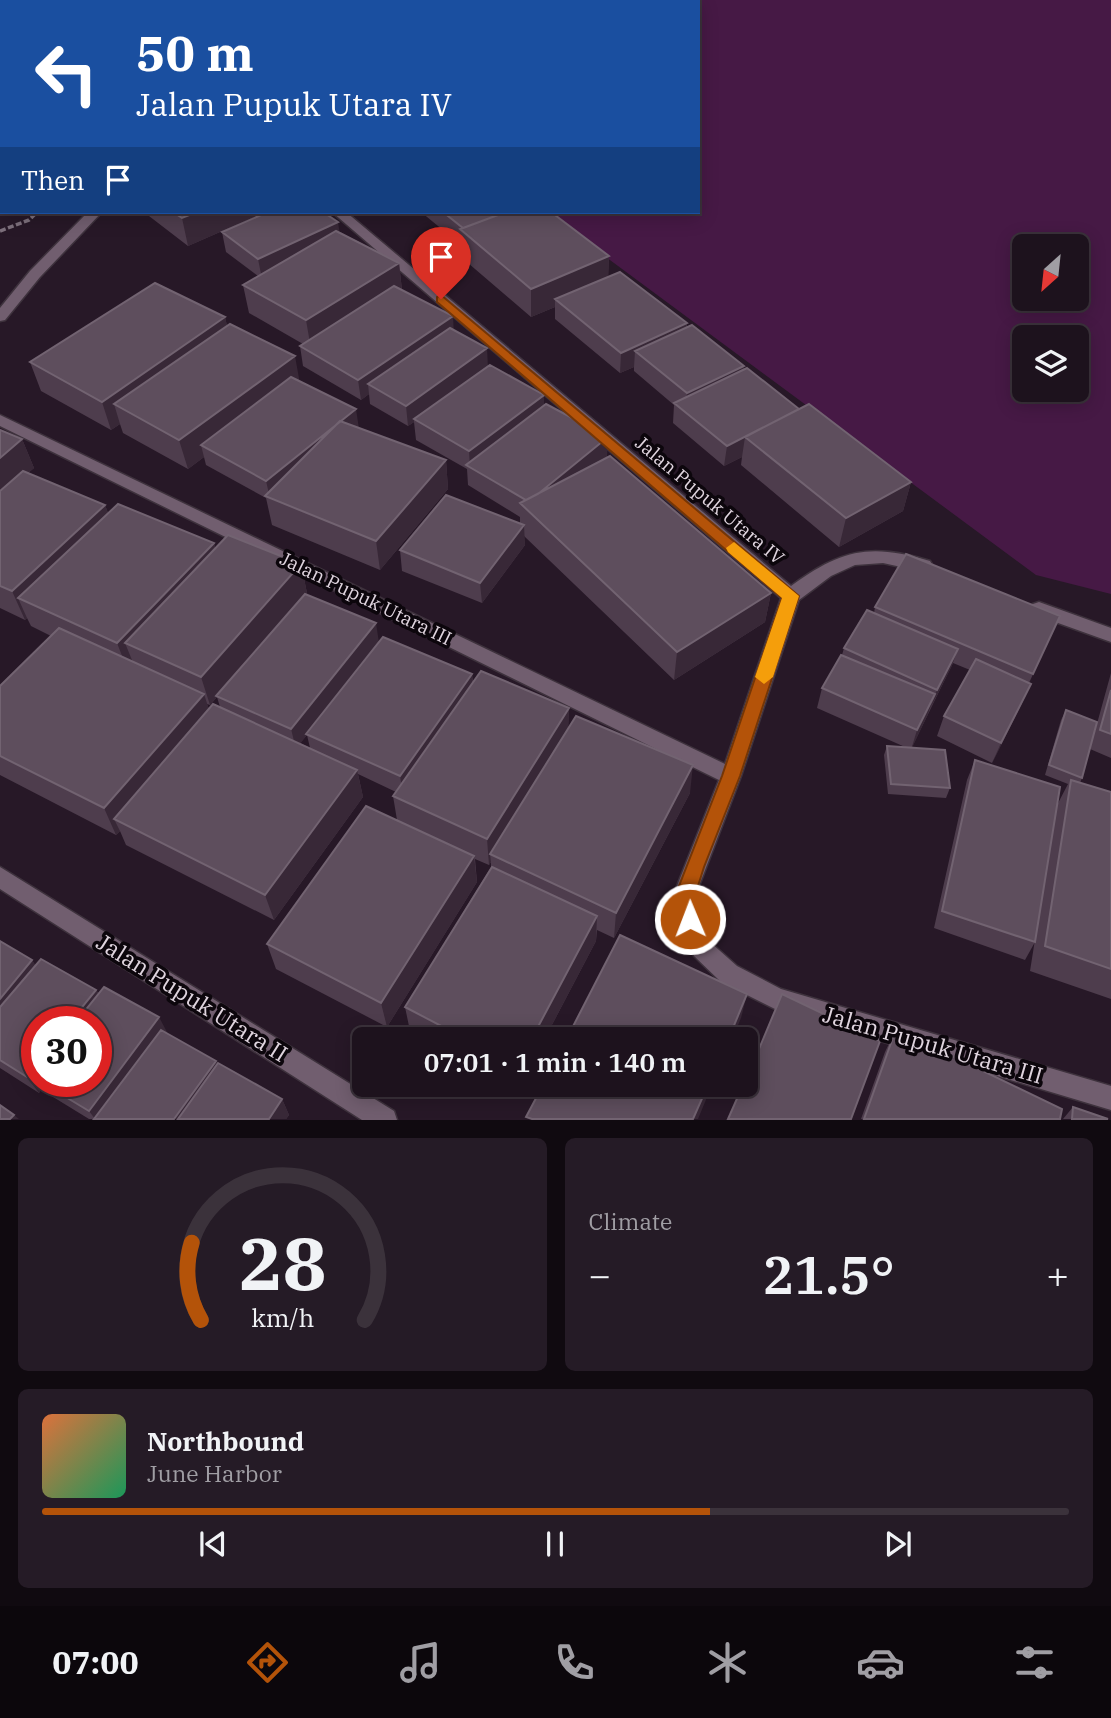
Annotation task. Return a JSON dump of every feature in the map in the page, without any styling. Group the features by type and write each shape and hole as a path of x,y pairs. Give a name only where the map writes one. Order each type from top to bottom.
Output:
{"street":[{"path":"0,317 35,274 93,214"},
{"name":"Jalan Pupuk Utara IV","path":"340,214 791,596"},
{"name":"Jalan Pupuk Utara III","path":"0,420 731,776"},
{"path":"791,596 838,563 860,554 890,555 942,572"},
{"name":"Jalan Pupuk Utara III","path":"791,596 731,776 688,886 690,919 702,949 729,974 777,999 1111,1098"},
{"path":"1026,604 1111,635"},
{"name":"Jalan Pupuk Utara II","path":"0,877 385,1119"}],"path":[{"path":"0,231 29,220 35,214"}],"shaded area":[{"path":"700,0 1111,0 1111,594 1036,575 548,214 700,214"}],"building":[{"path":"176,214 192,214 182,218"},
{"path":"263,214 326,214 338,222 258,259 222,232"},
{"path":"446,214 501,214 463,228"},
{"path":"501,214 554,214 609,256 531,289 460,229"},
{"path":"336,231 399,263 306,320 243,285"},
{"path":"620,272 687,323 621,353 555,299"},
{"path":"155,283 225,317 102,402 30,362"},
{"path":"394,286 453,316 358,380 300,346"},
{"path":"230,324 295,356 179,440 114,404"},
{"path":"692,325 744,366 687,393 635,351"},
{"path":"450,328 487,348 406,406 368,384"},
{"path":"490,365 544,395 469,451 414,419"},
{"path":"747,368 799,409 727,446 674,403"},
{"path":"291,377 356,409 266,481 201,445"},
{"path":"546,404 608,437 538,494 526,500 466,465"},
{"path":"809,404 911,482 846,518 745,437"},
{"path":"340,421 446,460 376,541 265,496"},
{"path":"0,430 22,439 0,458"},
{"path":"610,456 771,593 677,652 520,503"},
{"path":"23,471 105,505 12,591 0,586 0,491"},
{"path":"446,495 524,525 480,583 400,550"},
{"path":"118,504 214,543 117,643 18,598"},
{"path":"228,535 301,564 201,677 125,643"},
{"path":"906,554 1060,616 1033,674 875,607"},
{"path":"305,594 376,623 291,729 216,696"},
{"path":"867,610 958,649 937,690 844,648"},
{"path":"59,628 204,694 104,808 0,756 0,686"},
{"path":"383,637 472,674 400,776 306,734"},
{"path":"841,655 935,694 917,730 822,688"},
{"path":"976,659 1031,684 1001,743 944,716"},
{"path":"481,671 569,708 487,839 393,796"},
{"path":"1111,690 1111,734 1100,730"},
{"path":"213,704 357,770 265,895 114,819"},
{"path":"1066,710 1097,722 1082,778 1049,765"},
{"path":"576,716 693,765 616,913 490,854"},
{"path":"887,746 945,750 950,788 891,784"},
{"path":"975,760 1060,787 1035,942 942,911"},
{"path":"1071,780 1111,792 1111,969 1045,946"},
{"path":"366,806 474,856 381,1003 267,944"},
{"path":"492,867 597,916 538,1027 443,1027 405,1007"},
{"path":"620,935 747,994 733,1027 573,1027"},
{"path":"0,941 32,960 0,999"},
{"path":"41,959 96,990 83,1006 21,1006 21,1073 0,1060 0,1007"},
{"path":"104,987 159,1017 112,1080 112,1006 89,1006"},
{"path":"782,994 880,1041 851,1119 728,1119 738,1097 758,1097 758,1051"},
{"path":"896,1029 1062,1109 1060,1119 864,1119"},
{"path":"161,1030 216,1061 174,1119 94,1119"},
{"path":"218,1063 282,1099 269,1119 178,1119"},
{"path":"66,1097 99,1097 89,1111"},
{"path":"537,1097 703,1097 693,1119 526,1117"},
{"path":"0,1105 14,1115 10,1119 0,1119"},
{"path":"1073,1107 1108,1119 1072,1119"}],"slow traffic":[{"path":"734,548 791,596 764,677"}],"route":[{"path":"441,299 791,596 731,776 700,849 688,886 690,919"}]}
